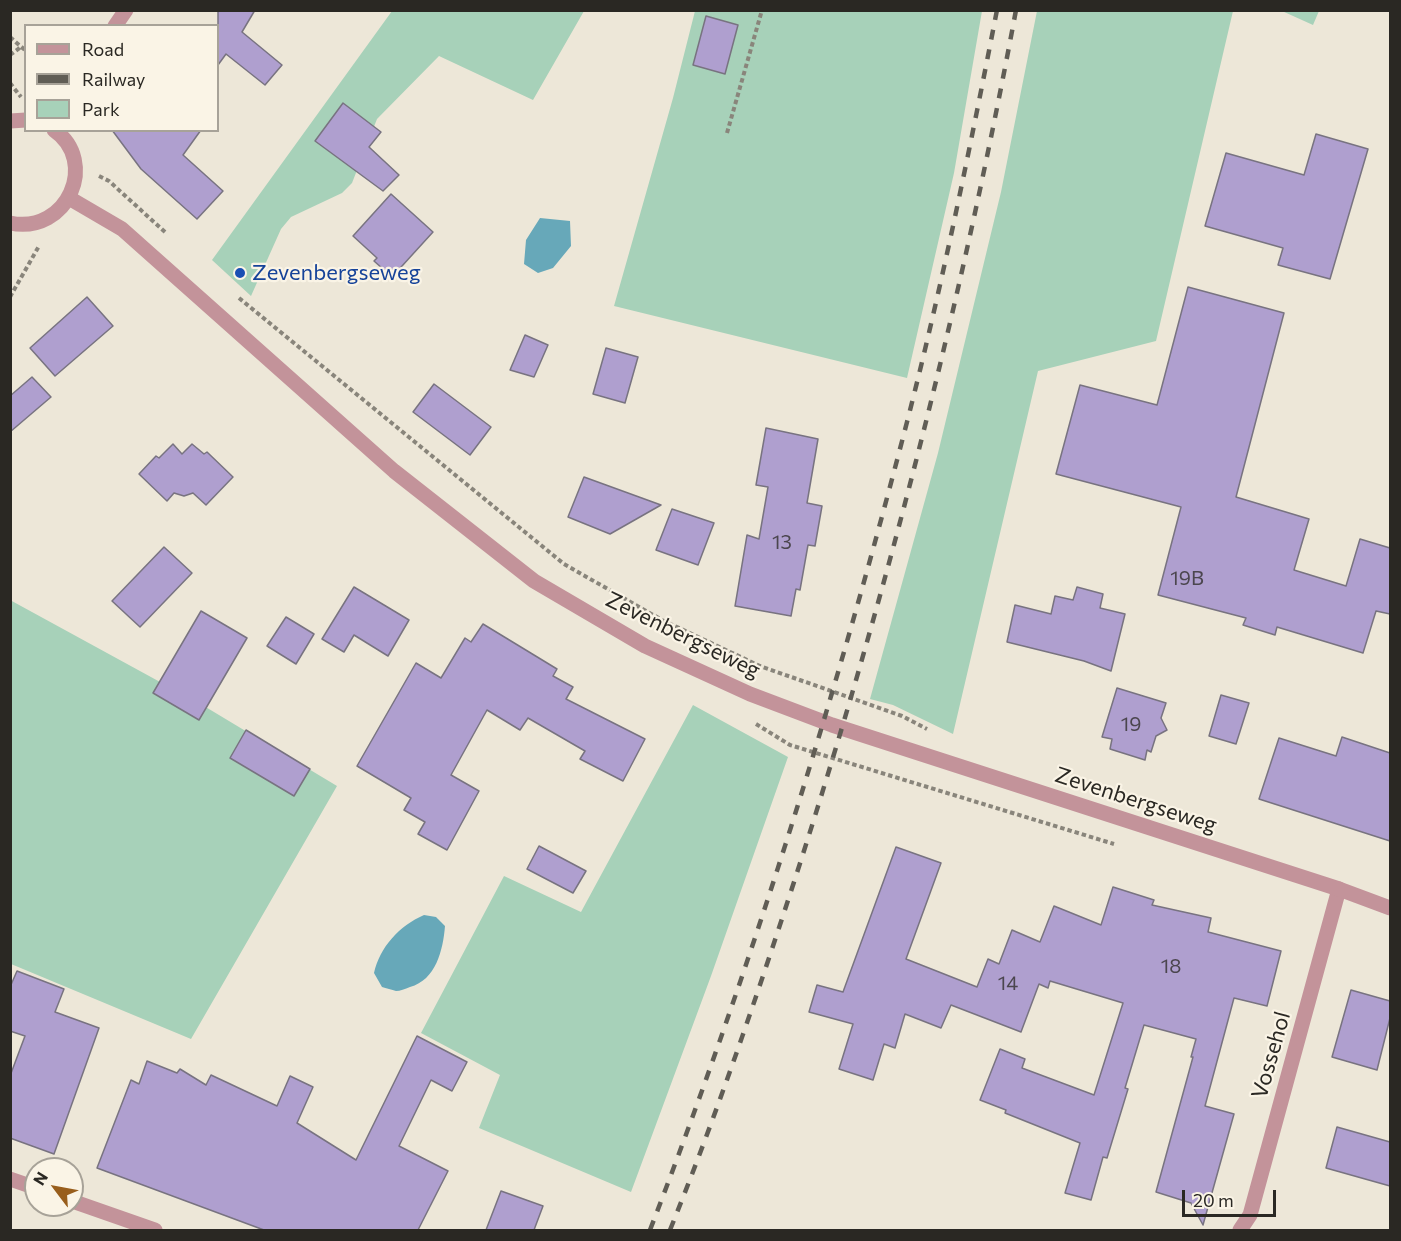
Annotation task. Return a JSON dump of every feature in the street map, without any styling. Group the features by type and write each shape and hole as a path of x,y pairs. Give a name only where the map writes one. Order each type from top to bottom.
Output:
{"street":[{"path":"116,24 126,10"},
{"path":"10,224 28,225 49,219 69,198 75,177 73,154 57,132"},
{"name":"Zevenbergseweg","path":"69,198 122,229 394,471 534,581 645,646 750,694 842,729 1339,889 1390,908"},
{"name":"Vossehol","path":"1240,1230 1250,1215 1339,889"},
{"path":"84,1205 155,1230"}],"path":[{"path":"727,133 762,10"},
{"path":"10,37 24,49"},
{"path":"10,55 21,47"},
{"path":"10,83 24,101"},
{"path":"92,172 109,181 170,236"},
{"path":"10,297 42,241"},
{"path":"236,295 400,432 564,564 662,620 759,666 902,716 928,729"},
{"path":"754,722 790,745 1121,846"}],"green space":[{"path":"1319,10 1313,25 1282,11"},
{"path":"392,11 584,11 533,100 439,56 377,119 352,183 342,193 291,217 281,229 251,296 212,260"},
{"path":"695,11 982,11 954,173 907,378 614,306 673,98"},
{"path":"1037,11 1233,11 1156,341 1038,371 953,734 893,705 870,699 938,453 1001,192"},
{"path":"10,600 204,706 337,786 191,1039 11,964"},
{"path":"693,705 788,757 711,976 631,1192 479,1128 500,1075 421,1033 504,876 581,912"}],"water":[{"path":"540,218 570,221 571,246 553,268 538,273 524,264 526,240"},
{"path":"424,915 436,917 445,926 437,963 426,978 403,990 396,991 382,987 374,973 386,946 406,925"}],"building":[{"path":"218,10 255,10 242,32 282,65 265,85 226,54 219,64"},
{"path":"706,16 738,25 725,74 693,65"},
{"path":"343,103 381,132 369,147 399,175 383,191 315,141"},
{"path":"113,132 200,132 183,155 223,191 197,219 141,169"},
{"path":"1316,134 1368,149 1330,279 1278,265 1283,248 1205,226 1226,153 1304,175"},
{"path":"391,194 433,232 392,277 374,261 377,258 353,236"},
{"path":"1188,287 1284,313 1236,497 1309,519 1294,570 1346,586 1360,539 1390,548 1390,614 1376,611 1363,653 1277,627 1275,635 1243,625 1246,618 1158,595 1181,507 1056,474 1080,385 1157,405"},
{"path":"87,297 113,326 55,376 30,348"},
{"path":"525,335 548,345 534,377 510,370"},
{"path":"606,348 638,357 625,403 593,394"},
{"path":"32,377 51,397 10,432 10,396"},
{"path":"434,384 491,427 470,455 413,412"},
{"path":"766,428 818,439 807,503 822,506 815,546 808,545 800,590 796,589 791,616 735,606 747,535 759,539 768,487 756,485"},
{"path":"173,444 182,454 192,444 204,454 207,452 233,477 206,505 193,493 184,496 174,493 167,501 139,474 156,456 159,458"},
{"path":"584,477 661,505 610,534 568,517"},
{"path":"672,509 714,523 698,565 656,550"},
{"path":"164,547 192,573 140,627 112,601"},
{"path":"354,587 409,620 388,656 354,635 344,652 322,639"},
{"path":"1077,587 1103,594 1100,608 1125,614 1111,671 1084,661 1007,642 1015,605 1051,614 1055,596 1073,600"},
{"path":"201,611 247,638 199,720 153,693"},
{"path":"286,617 314,634 296,664 267,646"},
{"path":"483,624 557,669 553,676 573,687 566,699 645,739 623,781 580,759 585,751 528,718 520,730 487,710 451,775 479,791 447,850 418,834 425,822 404,810 411,798 357,766 416,663 441,678 465,638 471,642"},
{"path":"1117,688 1166,703 1161,718 1167,730 1156,736 1151,752 1147,750 1145,760 1110,749 1112,739 1102,737"},
{"path":"1221,695 1249,703 1236,744 1209,736"},
{"path":"246,730 310,769 294,796 230,758"},
{"path":"1342,737 1390,753 1390,841 1259,799 1279,738 1336,756"},
{"path":"539,846 586,871 573,893 527,869"},
{"path":"896,847 941,863 906,959 977,987 988,959 999,964 1012,930 1040,942 1054,906 1101,925 1113,887 1154,900 1152,905 1211,918 1208,932 1281,951 1267,1006 1234,998 1205,1106 1234,1114 1203,1225 1191,1203 1156,1192 1196,1039 1144,1025 1125,1088 1128,1089 1107,1158 1103,1157 1091,1200 1065,1193 1080,1143 1005,1113 1006,1110 980,1100 1000,1049 1025,1059 1022,1068 1094,1095 1123,1003 1050,981 1048,988 1039,984 1021,1032 951,1005 941,1028 905,1014 895,1048 884,1044 873,1080 839,1069 853,1024 809,1012 817,985 843,992"},
{"path":"17,971 64,989 55,1012 99,1028 54,1154 10,1138 10,1076 25,1036 10,1031 10,987"},
{"path":"1351,990 1390,1001 1390,1018 1377,1070 1332,1057"},
{"path":"417,1036 467,1062 452,1091 431,1080 399,1146 448,1171 418,1230 264,1230 97,1168 131,1080 139,1084 147,1061 177,1073 180,1069 206,1085 211,1075 277,1106 290,1076 313,1087 297,1123 356,1160"},
{"path":"1337,1127 1390,1142 1390,1186 1326,1168"},
{"path":"501,1191 543,1206 534,1230 486,1230"}],"railway":[{"path":"650,1230 757,931 851,627 880,525 932,320 997,10"},
{"path":"670,1230 765,970 860,667 919,450 946,340 971,231 1016,10"}],"place":[{"name":"Zevenbergseweg","path":"240,273"}]}
